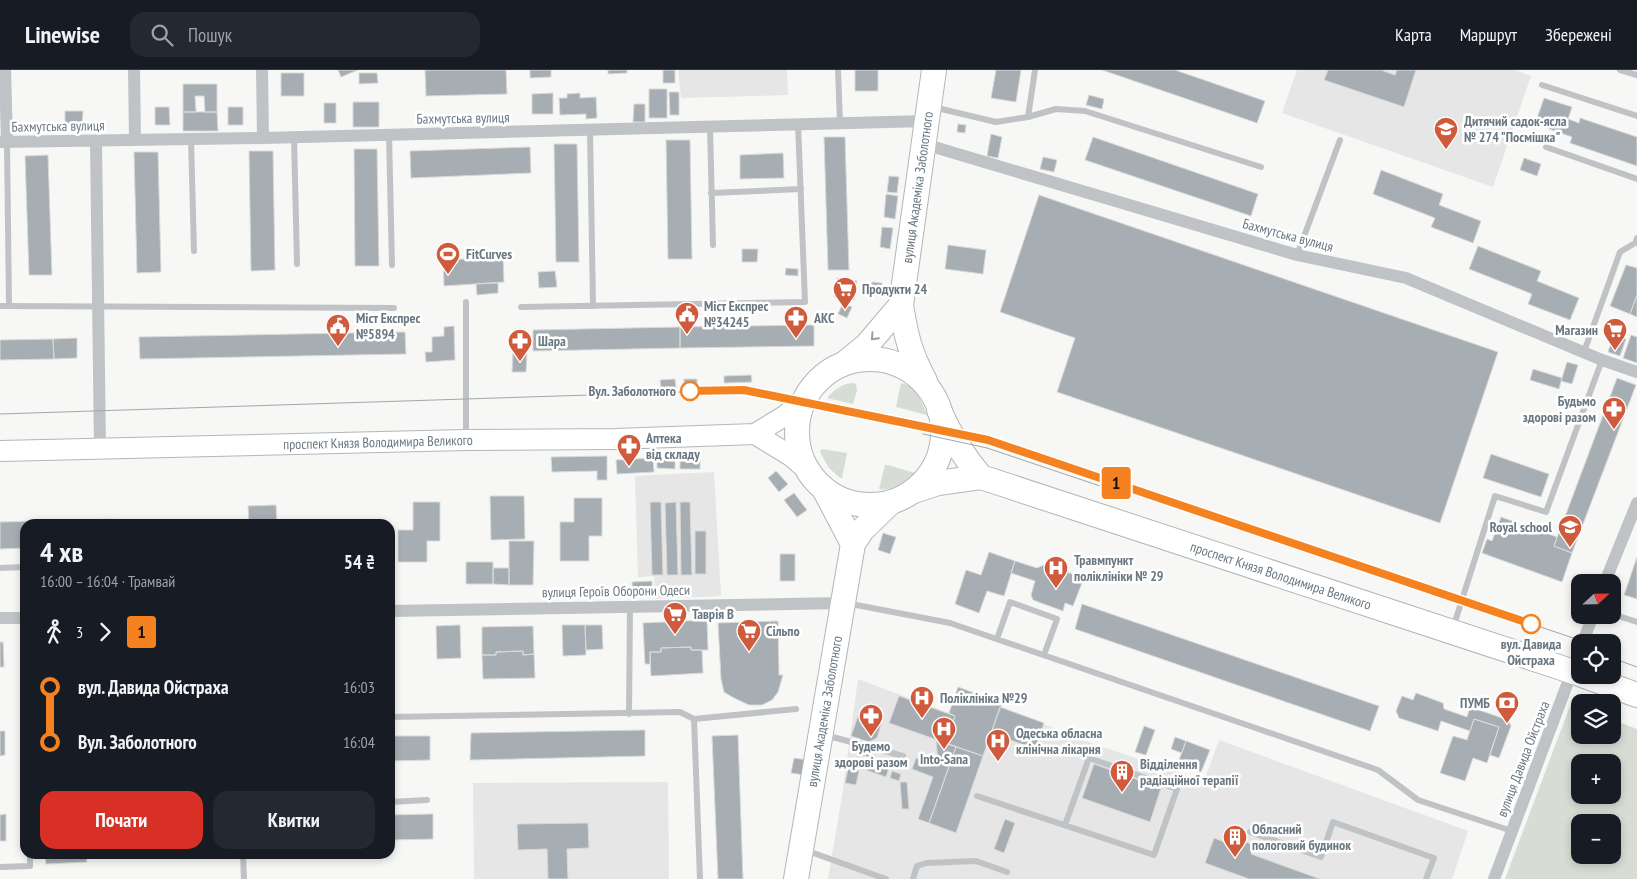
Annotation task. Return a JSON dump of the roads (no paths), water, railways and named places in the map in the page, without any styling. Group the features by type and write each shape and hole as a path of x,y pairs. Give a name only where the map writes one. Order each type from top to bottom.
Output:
{"highway":[{"name":"вулиця Академіка Заболотного","path":"929,389 914,362 906,338 901,305 934,70"},
{"path":"853,544 824,489 808,470 799,450 797,429 801,408 815,384 828,372 843,364 867,345 901,305"},
{"path":"843,364 866,359 890,362 912,372 929,389 954,441 966,460 981,477"},
{"path":"824,489 844,501 868,505 902,497 928,477 938,459 943,438 940,410"},
{"name":"проспект Князя Володимира Великого","path":"902,497 938,483 981,477 1451,631 1571,666"},
{"name":"вулиця Академіка Заболотного","path":"796,879 853,544 862,530 902,497"},
{"name":"проспект Князя Володимира Великого","path":"1615,684 1637,694"}],"main road":[{"name":"проспект Князя Володимира Великого","path":"0,451 466,440 615,439 754,434 786,415 806,397"},
{"path":"754,434 785,452 808,470"}],"street":[{"path":"3,142 5,70"},
{"path":"134,70 136,140"},
{"path":"262,70 263,138"},
{"name":"Бахмутська вулиця","path":"3,142 263,138 710,127 840,123 928,114"},
{"path":"96,141 100,449"},
{"name":"Бахмутська вулиця","path":"924,144 1298,255 1406,278 1602,360 1637,372"},
{"path":"1608,574 1637,503"},
{"name":"вулиця Героїв Оборони Одеси","path":"395,611 843,603"},
{"path":"0,618 20,618"},
{"name":"вулиця Давида Ойстраха","path":"1494,879 1572,684"}],"lane":[{"path":"838,70 840,123"},
{"path":"1028,117 1036,70"},
{"path":"1620,70 1637,75"},
{"path":"1542,85 1637,116"},
{"path":"928,114 996,122 1028,117 1056,109 1085,111 1261,167"},
{"path":"521,307 805,302 798,124"},
{"path":"710,127 713,245"},
{"path":"590,130 593,306"},
{"path":"389,134 392,265"},
{"path":"294,137 297,264"},
{"path":"191,139 194,251"},
{"path":"1298,255 1340,140"},
{"path":"3,142 9,306"},
{"path":"1546,147 1637,179"},
{"path":"711,193 801,190"},
{"path":"1584,352 1620,252 1636,243 1637,238"},
{"path":"466,302 466,440"},
{"path":"0,306 394,308"},
{"path":"1451,631 1495,496 1546,512 1602,360"},
{"path":"0,568 20,567"},
{"path":"997,639 1010,602 1057,619 1044,654"},
{"path":"843,603 950,623 1044,654 1378,770 1418,800 1512,831"},
{"path":"630,606 630,714"},
{"path":"1621,617 1637,622"},
{"path":"395,717 680,712 694,719 796,709"},
{"path":"694,719 700,879"},
{"path":"820,733 903,756"},
{"path":"977,796 1154,855 1177,789 1088,758 1065,825"},
{"path":"395,802 426,800"},
{"path":"1250,832 1321,857 1334,822 1434,858 1426,879"},
{"path":"801,848 886,879"},
{"path":"0,866 30,866 30,859"},
{"path":"243,859 244,879"},
{"path":"913,879 917,866 926,863 976,862 1006,872"}],"tram line":[{"name":"1","path":"690,391 744,390 762,392 988,440 1531,624"},
{"path":"0,414 745,390 987,440 1571,637"},
{"path":"923,434 987,448 1103,487"},
{"path":"1621,661 1637,667"}],"place":[{"name":"Дитячий садок-ясла № 274 \"Посмішка\"","path":"1446,150"},
{"name":"FitCurves","path":"448,275"},
{"name":"Продукти 24","path":"845,310"},
{"name":"Міст Експрес №34245","path":"687,335"},
{"name":"АКС","path":"796,339"},
{"name":"Міст Експрес №5894","path":"338,347"},
{"name":"Магазин","path":"1615,351"},
{"name":"Шара","path":"520,362"},
{"name":"Вул. Заболотного","path":"690,391"},
{"name":"Будьмо здорові разом","path":"1614,430"},
{"name":"Аптека від складу","path":"629,467"},
{"name":"Royal school","path":"1570,548"},
{"name":"Травмпункт поліклініки № 29","path":"1056,589"},
{"name":"вул. Давида Ойстраха","path":"1531,624"},
{"name":"Таврія В","path":"675,635"},
{"name":"Сільпо","path":"749,652"},
{"name":"Поліклініка №29","path":"922,719"},
{"name":"ПУМБ","path":"1507,724"},
{"name":"Будемо здорові разом","path":"871,737"},
{"name":"Into-Sana","path":"944,750"},
{"name":"Одеська обласна клінічна лікарня","path":"998,762"},
{"name":"Відділення радіаційної терапії","path":"1122,793"},
{"name":"Обласний пологовий будинок","path":"1235,858"}]}
